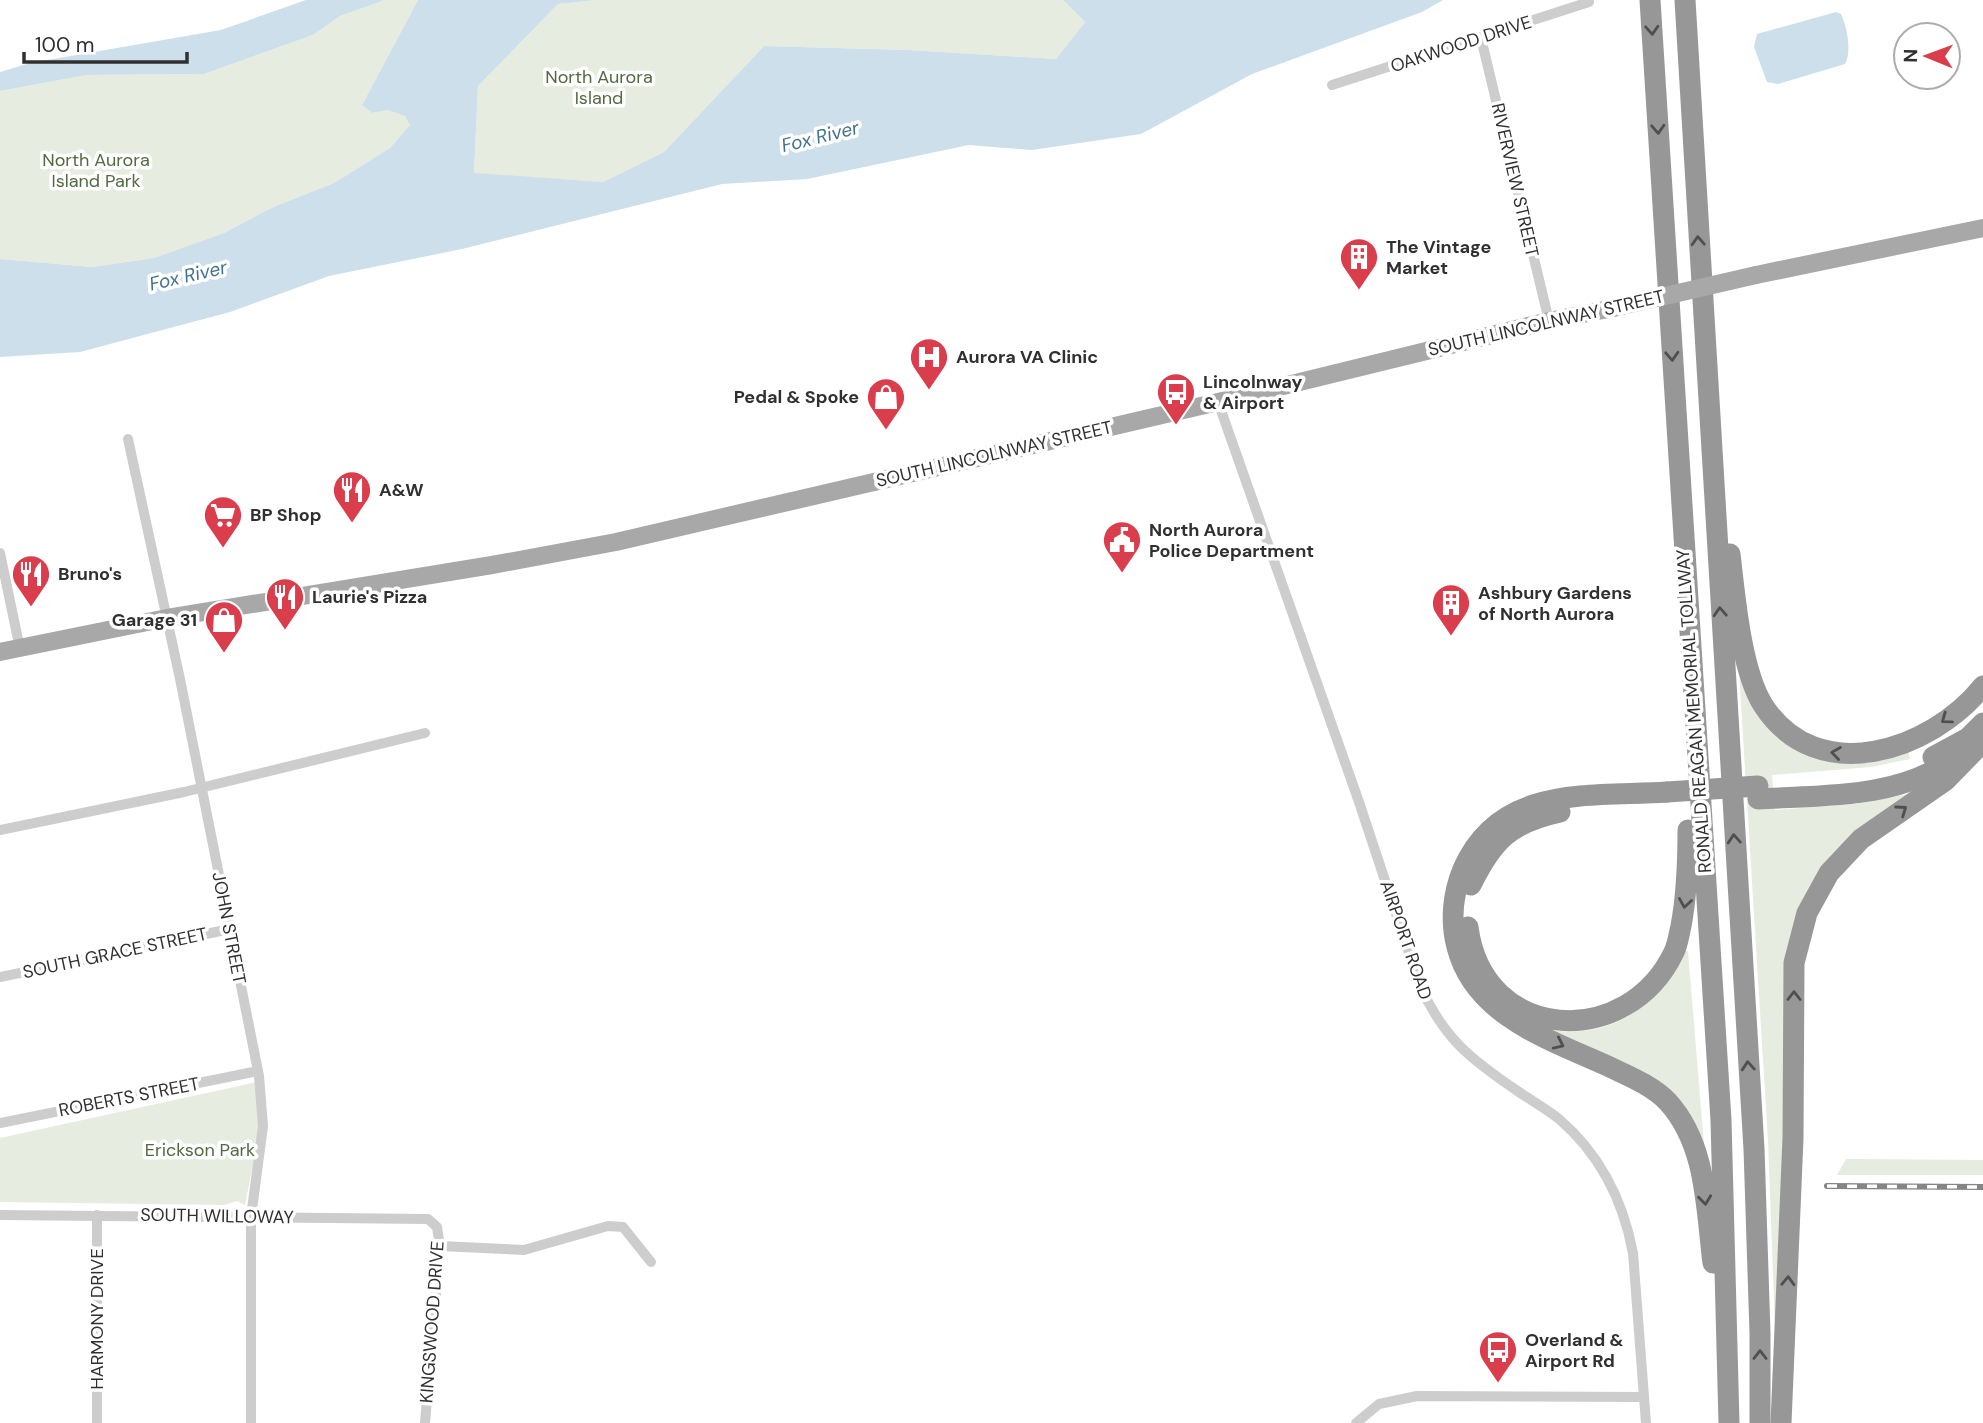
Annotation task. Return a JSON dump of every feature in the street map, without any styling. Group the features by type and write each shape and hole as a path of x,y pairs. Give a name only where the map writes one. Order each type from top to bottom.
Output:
{"highway":[{"name":"RONALD REAGAN MEMORIAL TOLLWAY","path":"1650,0 1696,762 1721,1119 1729,1423"},
{"name":"RONALD REAGAN MEMORIAL TOLLWAY","path":"1685,0 1710,456 1754,1149 1760,1423"},
{"path":"1710,456 1726,518 1734,592 1746,656 1762,704 1776,722 1794,737 1814,748 1840,754 1872,753 1907,741 1935,727 1960,709 1983,686"},
{"path":"1758,793 1868,778 1908,769 1968,738 1983,723"},
{"path":"1728,1359 1714,1277 1702,1173 1689,1133 1667,1101 1633,1077 1538,1034 1507,1017 1482,995 1461,965 1454,936 1453,903 1462,871 1475,846 1494,825 1522,807 1552,799 1856,793 1915,780 1944,765 1983,736"},
{"path":"1781,1423 1793,1138 1794,963 1807,913 1829,873 1861,839 1946,780 1983,742"},
{"path":"1667,798 1540,816 1512,828 1490,850 1471,884 1466,915 1470,946 1482,972 1500,993 1523,1012 1555,1022 1603,1017 1639,997 1662,973 1676,950 1686,898 1687,814 1696,762"}],"main road":[{"name":"SOUTH LINCOLNWAY STREET","path":"0,652 167,618 603,545 1217,402 1549,321 1983,228"}],"street":[{"name":"OAKWOOD DRIVE","path":"1332,85 1589,2"},
{"name":"RIVERVIEW STREET","path":"1481,38 1549,321"},
{"name":"AIRPORT ROAD","path":"1217,402 1429,1007 1452,1040 1474,1060 1573,1132 1597,1160 1615,1191 1628,1228 1633,1253 1646,1423"},
{"name":"JOHN STREET","path":"128,439 230,929 263,1107 251,1217 251,1423"},
{"path":"0,553 20,649"},
{"path":"0,830 201,787 425,733"},
{"name":"SOUTH GRACE STREET","path":"0,977 230,929"},
{"name":"ROBERTS STREET","path":"0,1123 258,1071"},
{"name":"SOUTH WILLOWAY","path":"0,1215 422,1217 432,1223"},
{"name":"HARMONY DRIVE","path":"97,1215 97,1423"},
{"name":"KINGSWOOD DRIVE","path":"425,1423 440,1246 439,1233 432,1223"},
{"path":"440,1246 524,1250 608,1226 623,1227 651,1262"},
{"path":"1356,1423 1379,1404 1417,1396 1644,1397"}],"green space":[{"name":"North Aurora Island Park","path":"385,0 418,0 362,105 372,113 388,110 405,115 410,125 390,148 334,183 271,208 224,233 154,258 92,267 0,259 0,91 87,75 204,74 313,35 340,16"},
{"name":"North Aurora Island","path":"598,0 1063,0 1085,22 1056,59 908,50 764,46 664,152 603,182 474,174 478,86 558,4"},
{"path":"1739,672 1779,735 1908,751 1910,759 1871,767 1772,775 1775,810 1855,804 1909,794 1901,798 1817,876 1786,1056 1776,1354 1768,1140"},
{"path":"1685,951 1688,951 1704,1145 1694,1126 1547,1029 1570,1032 1592,1030 1630,1015 1661,988"},
{"name":"Erickson Park","path":"257,1082 260,1128 245,1205 237,1201 224,1205 0,1202 0,1138"},
{"path":"1846,1159 1983,1160 1983,1175 1837,1175"}],"water":[{"path":"306,0 385,0 340,16 313,35 204,74 87,75 0,91 0,72 30,63 221,30"},
{"name":"Fox River","path":"418,0 598,0 558,4 478,86 474,173 603,182 664,152 764,46 908,50 1056,59 1085,22 1063,0 1443,0 1422,12 1252,74 1141,134 1032,150 969,145 807,179 722,184 462,249 329,276 230,312 80,352 0,357 0,259 92,267 154,258 224,233 271,208 334,183 390,148 410,125 405,116 388,110 372,113 362,105"},
{"path":"1836,12 1841,14 1847,32 1848,53 1845,64 1778,84 1767,82 1754,47 1757,34"}],"railway":[{"path":"1827,1186 1983,1187"}],"place":[{"name":"The Vintage Market","path":"1359,291"},
{"name":"Aurora VA Clinic","path":"929,391"},
{"name":"Lincolnway & Airport","path":"1176,426"},
{"name":"Pedal & Spoke","path":"886,431"},
{"name":"A&W","path":"352,524"},
{"name":"BP Shop","path":"223,549"},
{"name":"North Aurora Police Department","path":"1122,574"},
{"name":"Bruno's","path":"31,608"},
{"name":"Laurie's Pizza","path":"285,631"},
{"name":"Ashbury Gardens of North Aurora","path":"1451,637"},
{"name":"Garage 31","path":"224,654"},
{"name":"Overland & Airport Rd","path":"1498,1384"}]}
